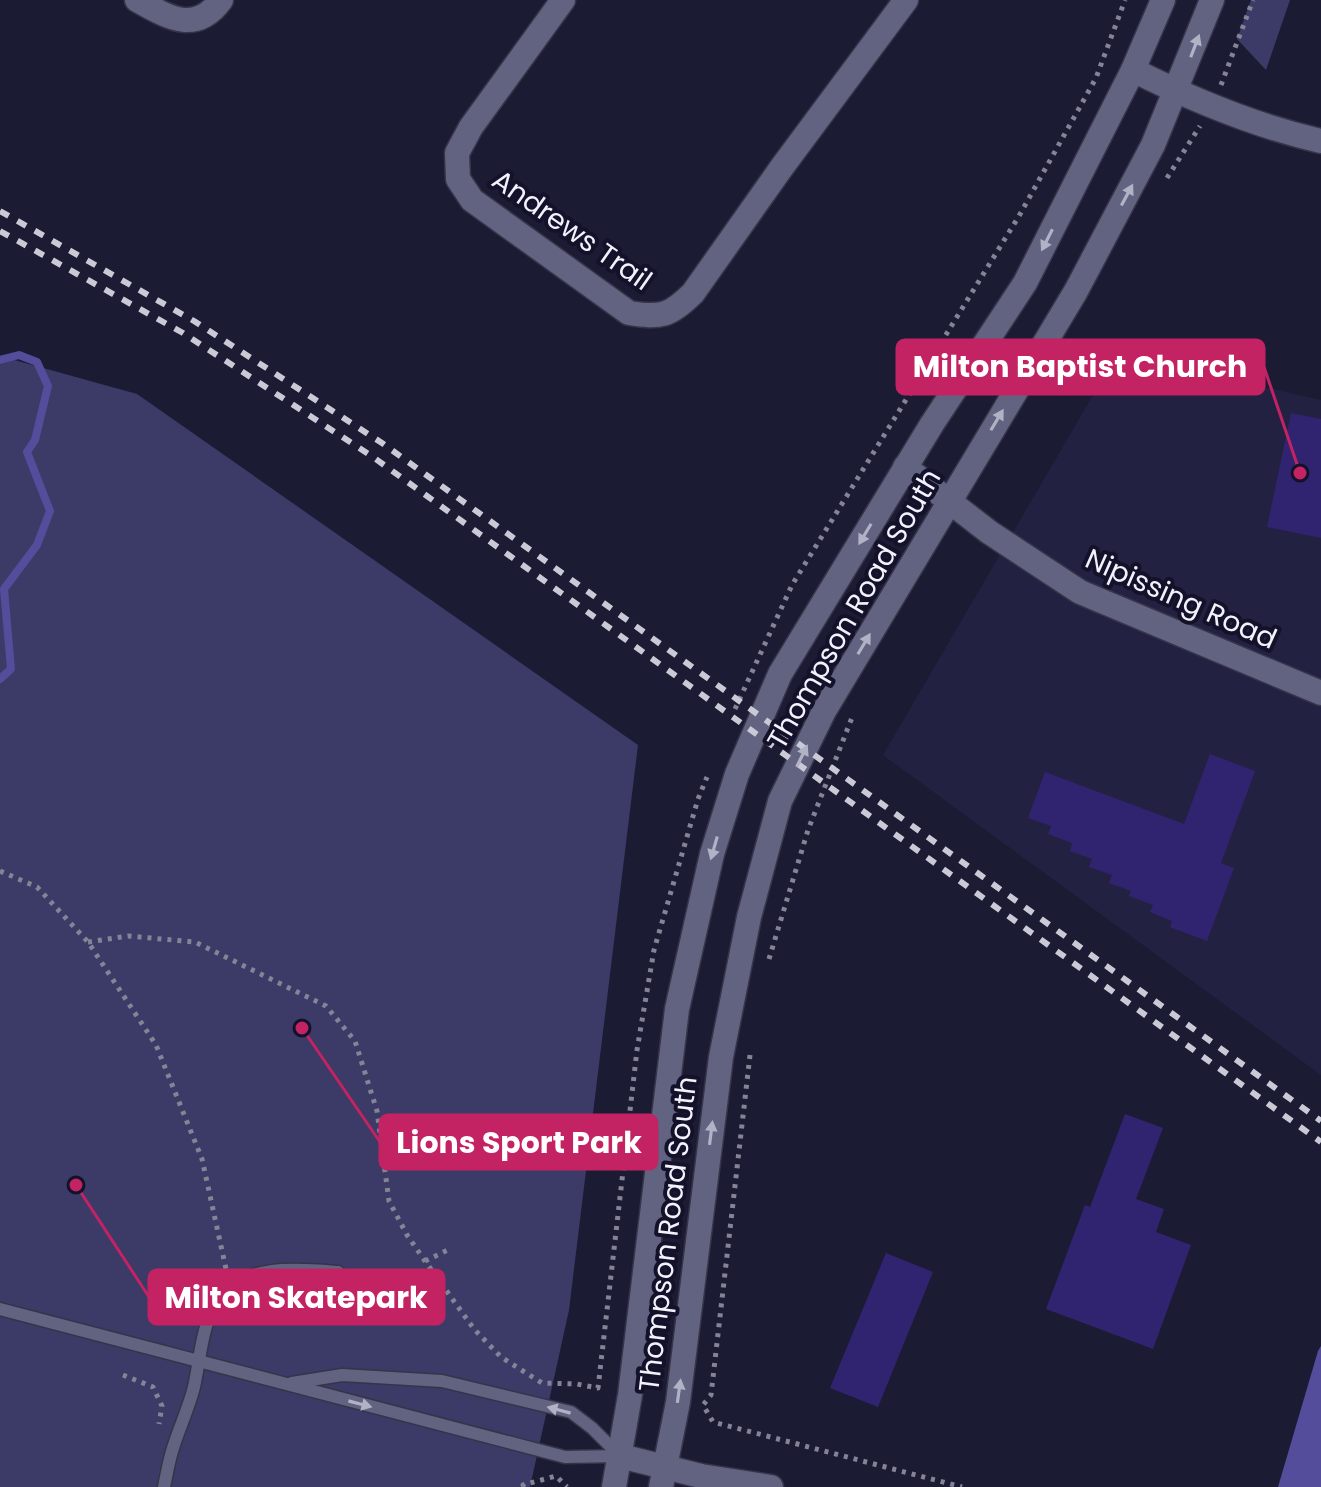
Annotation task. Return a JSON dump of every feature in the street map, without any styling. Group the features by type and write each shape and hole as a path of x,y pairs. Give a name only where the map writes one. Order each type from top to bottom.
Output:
{"main road":[{"path":"137,0 171,17 188,21 202,17 221,0"},
{"name":"Andrews Trail","path":"563,0 471,127 457,153 458,179 472,200 629,313 656,317 677,309 693,293 906,0"},
{"name":"Thompson Road South","path":"614,1487 677,1009 712,854 737,774 780,674 905,467 1025,283 1133,70 1163,0"},
{"name":"Thompson Road South","path":"663,1478 678,1402 721,1057 749,917 780,801 824,711 1076,291 1153,145 1212,0"},
{"path":"1133,70 1177,92 1274,130 1321,141"},
{"name":"Nipissing Road","path":"905,467 989,532 1080,592 1321,693"},
{"path":"620,1456 663,1478 771,1487"}],"lane":[{"path":"164,1487 173,1447 193,1391 207,1327 219,1298 242,1279 262,1273 294,1269 338,1272"},
{"path":"0,1309 565,1457 620,1456"},
{"path":"285,1384 342,1375 442,1381 571,1412 620,1456"}],"path":[{"path":"1096,78 1125,0"},
{"path":"1165,182 1213,106 1253,0"},
{"path":"769,962 808,830 855,711"},
{"path":"0,871 37,887 88,942 156,1045 202,1159 229,1290"},
{"path":"88,942 128,936 195,942 326,1006 355,1041 377,1111 389,1201 425,1261 474,1329 501,1357 542,1383 598,1388"},
{"path":"751,1048 711,1395 703,1405 713,1422 962,1487"},
{"path":"382,1149 409,1142"},
{"path":"425,1261 450,1249"},
{"path":"123,1375 153,1387"},
{"path":"524,1487 556,1476 567,1487"}],"shaded area":[{"path":"1251,0 1290,0 1266,70 1237,39"},
{"path":"1117,354 1321,400 1321,1075 883,755"},
{"path":"0,356 137,394 638,745 569,1310 530,1487 0,1487"},
{"path":"1321,1346 1321,1487 1278,1487 1318,1351"}],"building":[{"path":"1291,413 1321,419 1321,538 1267,527"},
{"path":"1210,754 1255,771 1221,863 1234,868 1207,941 1170,927 1172,921 1150,912 1153,905 1129,896 1131,891 1109,883 1112,875 1089,867 1092,859 1070,851 1072,843 1048,834 1051,826 1028,818 1045,772 1184,824"},
{"path":"1125,1114 1163,1128 1136,1199 1164,1209 1156,1232 1191,1245 1153,1349 1046,1309 1085,1205 1090,1207"},
{"path":"886,1253 933,1272 878,1407 830,1388"}],"waterway":[{"path":"0,360 19,355 37,362 48,386 35,440 27,452 50,511 37,545 4,589 11,669 0,679"}],"railway":[{"path":"0,211 194,321 382,443 1321,1121"},
{"path":"0,231 183,333 373,457 1321,1142"}],"place":[{"name":"Milton Baptist Church","path":"1300,473"},
{"name":"Lions Sport Park","path":"302,1028"},
{"name":"Milton Skatepark","path":"76,1185"}]}
